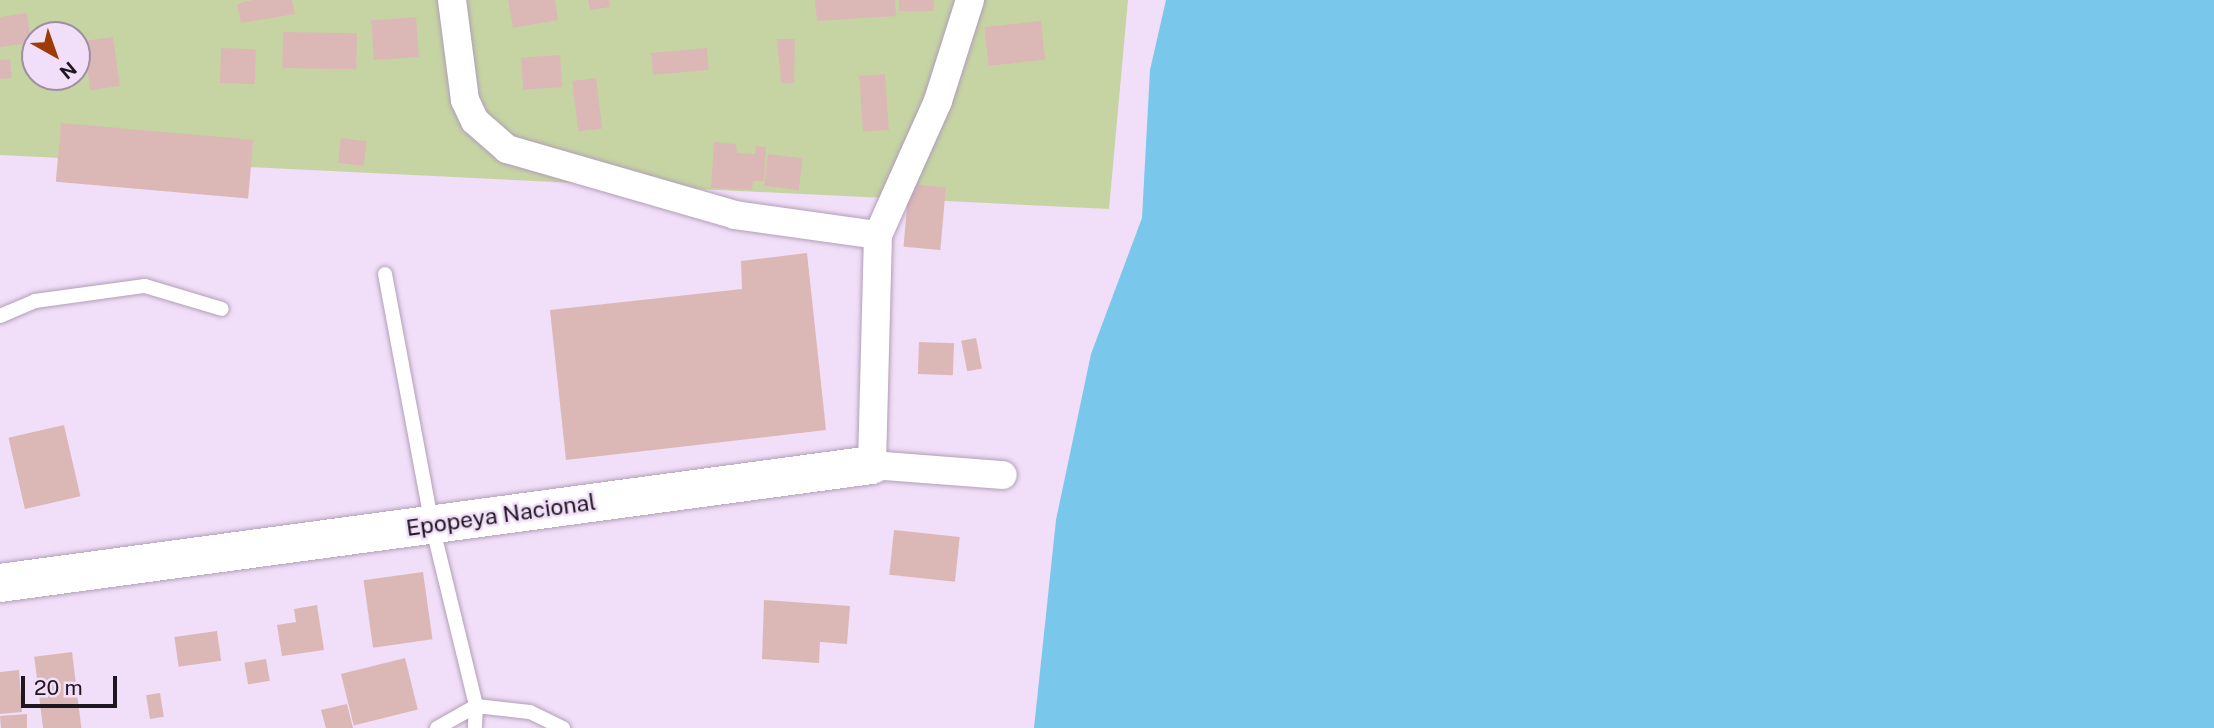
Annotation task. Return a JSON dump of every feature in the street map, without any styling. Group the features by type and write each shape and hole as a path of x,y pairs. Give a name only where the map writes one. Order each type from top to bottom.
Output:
{"street":[{"path":"452,0 465,100 475,121 507,149 735,215 878,235"},
{"path":"872,465 878,235 938,101 970,0"},
{"name":"Epopeya Nacional","path":"0,583 872,465 1003,475"}],"lane":[{"path":"385,274 432,525 476,706 475,728"},
{"path":"0,316 35,301 145,286 222,309"},
{"path":"437,728 476,706 530,712 563,728"}],"green space":[{"path":"0,0 1128,0 1109,209 0,155"}],"water":[{"path":"1166,0 2214,0 2214,728 1034,728 1056,520 1091,354 1142,218 1150,70"}],"building":[{"path":"253,0 292,0 295,14 241,23 237,4"},
{"path":"508,0 555,0 558,20 513,28"},
{"path":"588,0 609,0 610,7 590,10"},
{"path":"815,0 895,0 896,16 817,21"},
{"path":"899,0 934,0 934,11 899,11"},
{"path":"27,13 28,21 21,21 21,44 0,47 0,17"},
{"path":"416,17 419,57 374,60 371,20"},
{"path":"1041,21 1045,60 988,66 984,27"},
{"path":"283,32 357,33 356,69 282,68"},
{"path":"113,37 120,86 91,90 91,40"},
{"path":"777,39 795,39 794,83 781,83"},
{"path":"221,48 256,49 255,84 220,83"},
{"path":"707,48 709,70 653,75 651,53"},
{"path":"560,55 562,87 523,90 521,58"},
{"path":"10,59 12,78 0,79 0,60"},
{"path":"885,74 889,130 863,132 859,76"},
{"path":"596,78 602,129 578,132 572,81"},
{"path":"61,123 253,140 248,199 56,182"},
{"path":"341,138 367,141 364,166 338,163"},
{"path":"714,142 736,144 737,153 755,154 756,146 766,147 764,181 753,181 752,190 711,188"},
{"path":"768,154 803,158 799,190 764,186"},
{"path":"909,184 946,187 940,250 904,247"},
{"path":"807,253 826,430 566,460 550,310 742,289 741,261"},
{"path":"976,338 982,368 967,371 961,341"},
{"path":"919,342 954,343 953,375 918,374"},
{"path":"64,425 80,496 25,509 8,438"},
{"path":"894,530 960,537 955,582 889,575"},
{"path":"423,572 432,639 373,648 364,580"},
{"path":"764,600 850,606 847,644 820,642 819,663 762,659"},
{"path":"317,605 324,650 282,656 277,625 296,622 294,609"},
{"path":"217,631 221,661 179,667 174,637"},
{"path":"72,652 81,728 43,728 34,657"},
{"path":"405,658 418,709 354,725 341,674"},
{"path":"266,659 270,681 248,684 244,663"},
{"path":"19,670 22,712 0,714 0,672"},
{"path":"160,693 164,717 150,719 146,695"},
{"path":"347,704 353,728 326,728 321,710"},
{"path":"27,714 27,728 1,728 0,716"}]}
